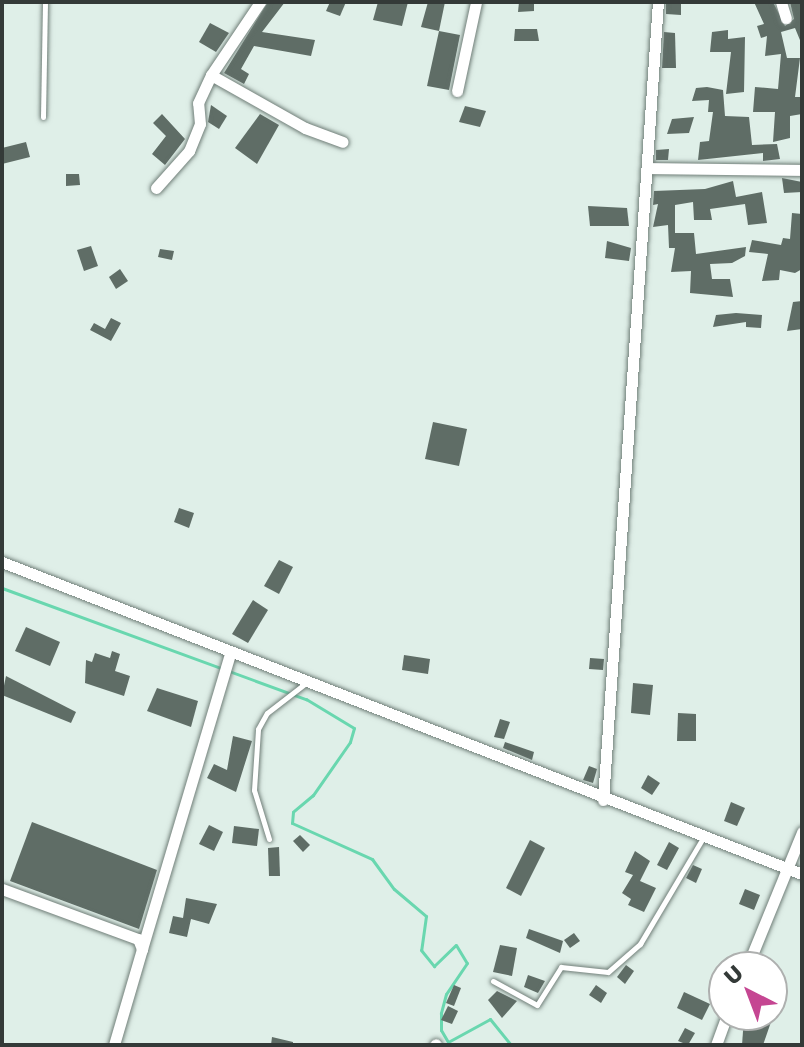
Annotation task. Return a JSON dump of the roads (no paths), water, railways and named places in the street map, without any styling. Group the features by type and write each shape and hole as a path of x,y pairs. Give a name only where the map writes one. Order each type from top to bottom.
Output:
{"street":[{"path":"156,188 189,151 200,124 198,103 211,75 260,2"},
{"path":"457,91 476,2"},
{"path":"603,800 658,2"},
{"path":"781,2 786,18"},
{"path":"211,75 305,128 343,142"},
{"path":"648,168 802,170"},
{"path":"2,562 703,838 784,874 802,874"},
{"path":"114,1045 230,653"},
{"path":"753,951 802,832"},
{"path":"2,889 136,936 142,949"}],"lane":[{"path":"43,117 45,2"},
{"path":"269,839 254,790 258,729 267,713 306,683"},
{"path":"493,981 534,1005 561,967 608,972 637,949 703,838"}],"waterway":[{"path":"2,588 306,699 354,728 350,742 313,795 293,812 292,823 372,859 394,889 426,916 421,950 434,966 456,945 467,963 446,994 441,1013 441,1030 448,1042 490,1019 511,1045"}]}
